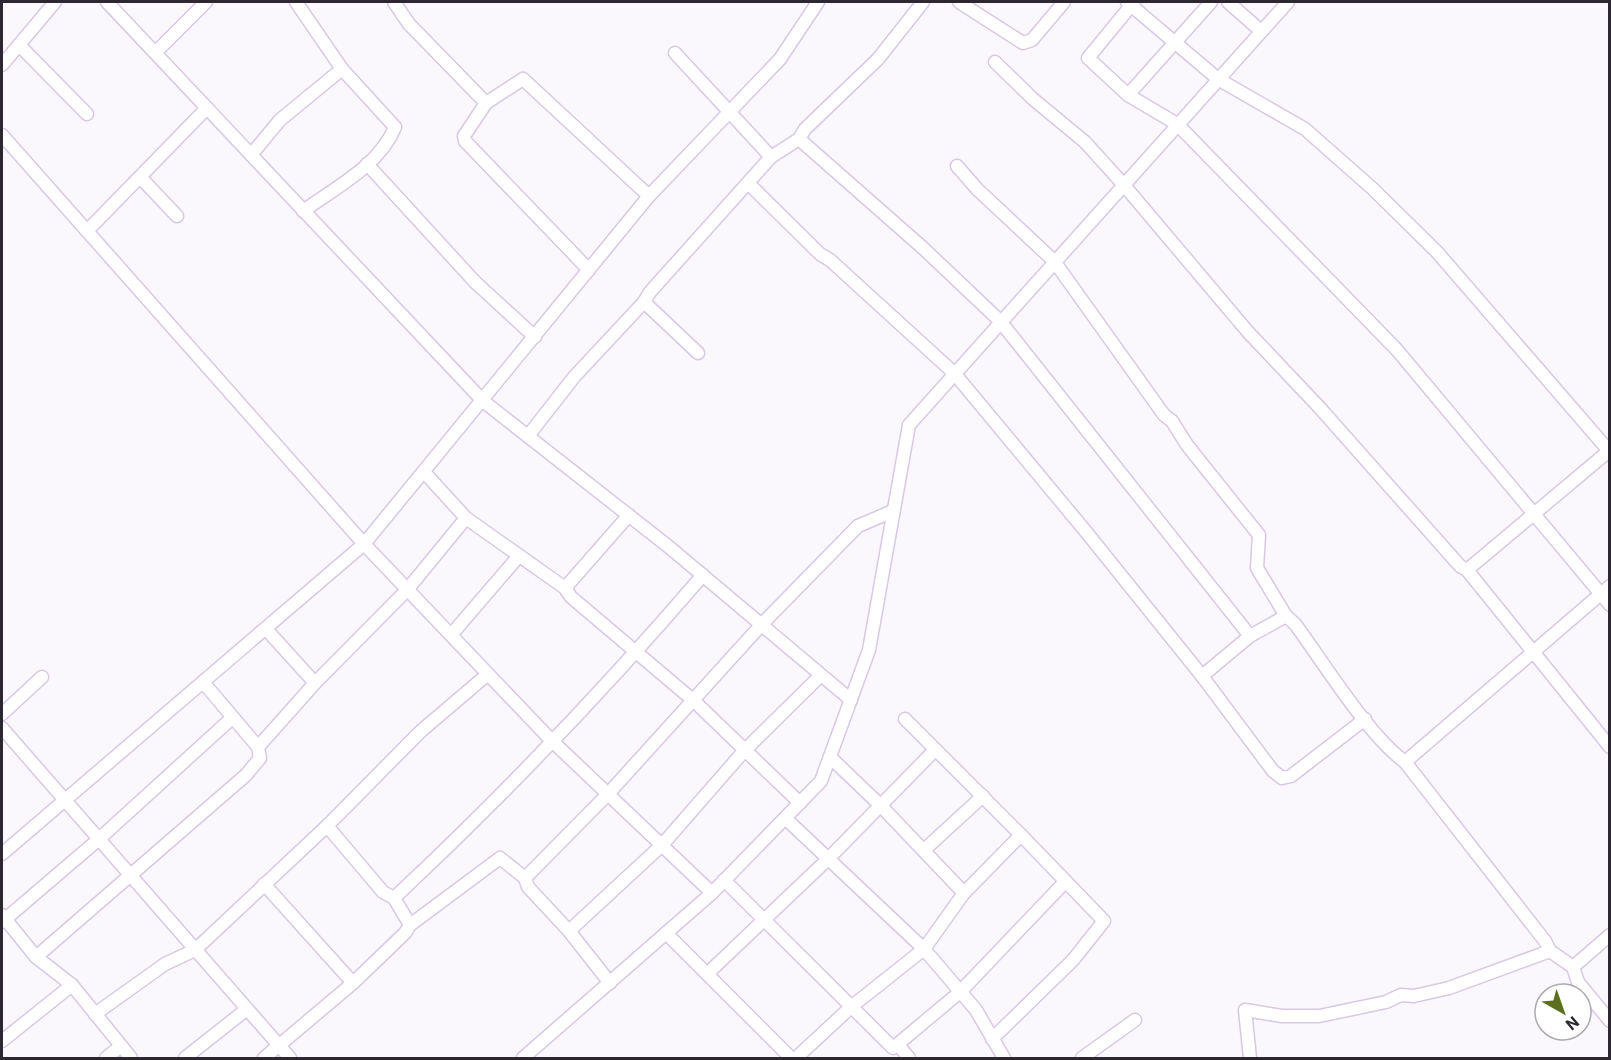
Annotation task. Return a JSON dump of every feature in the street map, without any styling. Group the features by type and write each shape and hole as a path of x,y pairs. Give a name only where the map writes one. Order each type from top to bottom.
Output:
{"street":[{"path":"2,64 55,2"},
{"path":"106,2 483,401 703,575 851,700"},
{"path":"155,53 206,2"},
{"path":"296,2 342,69 395,127 391,136 367,164 303,211"},
{"path":"394,2 409,24 486,103"},
{"path":"2,854 364,544 649,196 780,59 818,2"},
{"path":"528,436 574,376 644,303 650,292 771,157 799,139 805,129 878,59 923,2"},
{"path":"959,2 1023,43 1032,40 1064,2"},
{"path":"1128,95 1211,2"},
{"path":"1228,2 1261,31"},
{"path":"523,1059 712,893 821,781 869,650 909,425 1288,2"},
{"path":"1467,570 1532,513 1609,451 1437,252 1373,189 1305,129 1218,79 1131,3 1088,58 1128,95 1177,124 1397,350 1532,513 1605,590 1610,605"},
{"path":"19,45 87,114"},
{"path":"675,53 771,157"},
{"path":"995,62 1033,99 1084,142 1124,184 1248,332 1319,407 1460,566 1467,570 1610,747"},
{"path":"251,155 280,120 342,69"},
{"path":"589,270 465,141 464,136 486,103 524,79 649,196"},
{"path":"87,231 207,108"},
{"path":"2,135 407,590 551,740 712,893"},
{"path":"799,139 923,248 1000,321 1250,636"},
{"path":"367,164 475,282 535,337"},
{"path":"957,166 977,189 1054,261 1164,415 1172,421 1187,445 1259,535 1257,568 1286,616 1295,624 1365,719 1394,754 1405,762 1545,941 1550,951 1573,968 1578,982 1610,1021"},
{"path":"140,177 177,216"},
{"path":"749,184 820,254 830,260 954,373 1202,676 1273,771 1282,778 1291,776 1365,719"},
{"path":"644,303 698,353"},
{"path":"424,472 466,518 565,588 571,597 638,651 694,701 800,802"},
{"path":"525,879 608,794 762,625 858,526 893,511"},
{"path":"565,588 629,515"},
{"path":"258,747 315,683 407,590 466,518"},
{"path":"451,635 518,556"},
{"path":"393,898 452,844 638,651 703,575"},
{"path":"1405,762 1531,651 1605,590"},
{"path":"1202,676 1250,636 1286,616"},
{"path":"266,629 315,683"},
{"path":"95,1014 165,964 195,950 327,826 421,730 488,675"},
{"path":"568,931 662,845 744,751 821,675"},
{"path":"2,714 42,677"},
{"path":"36,957 246,775 260,758 258,747 203,682"},
{"path":"131,1059 72,985 36,957 3,919 99,839 232,718"},
{"path":"905,719 934,751 983,796 1058,872 1064,883 1104,921 1073,960 992,1039"},
{"path":"2,728 290,1059"},
{"path":"707,974 828,859 934,751"},
{"path":"830,757 880,805 964,893"},
{"path":"924,850 983,796"},
{"path":"785,818 924,949 976,1010 1004,1059"},
{"path":"327,826 383,892 393,898 410,925"},
{"path":"796,1059 851,1007 924,949 964,893 1021,835"},
{"path":"264,1059 353,983 405,933 410,925 495,859 500,858 525,879 528,887 568,931 609,983"},
{"path":"724,880 893,1048 899,1046 960,992 1064,883"},
{"path":"264,884 353,983"},
{"path":"666,933 791,1059"},
{"path":"1573,968 1610,935"},
{"path":"1250,1059 1245,1010 1282,1016 1330,1013 1386,1002 1401,995 1414,996 1449,988 1550,951"},
{"path":"2,1041 72,985"},
{"path":"185,1059 247,1009"},
{"path":"1082,1059 1136,1020"},
{"path":"106,1059 121,1046"},
{"path":"899,1046 909,1059"}]}
